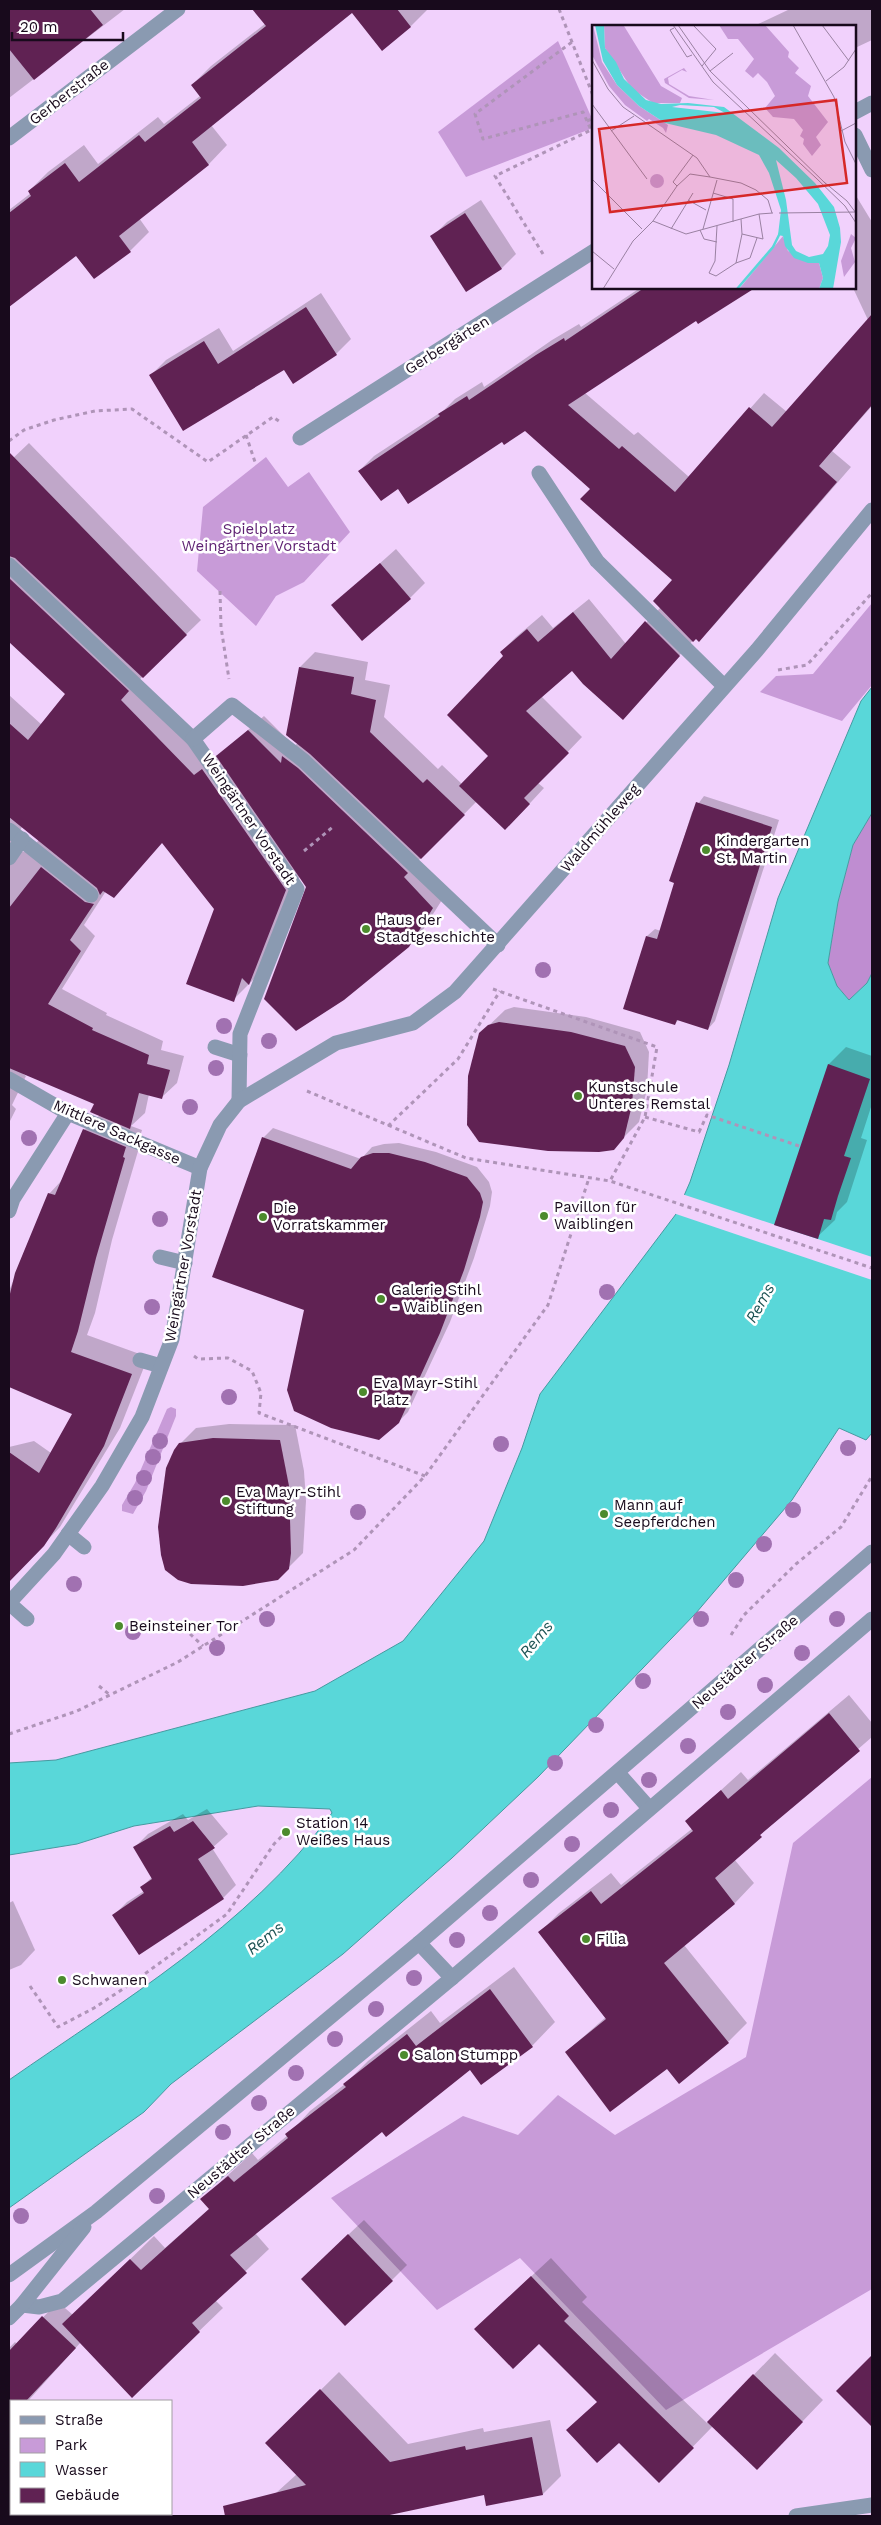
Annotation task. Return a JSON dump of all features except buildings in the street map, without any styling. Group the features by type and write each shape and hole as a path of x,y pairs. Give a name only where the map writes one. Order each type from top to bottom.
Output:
{"street":[{"name":"Gerberstraße","path":"9,138 178,9"},
{"path":"856,111 872,103"},
{"path":"856,137 872,170"},
{"name":"Gerbergärten","path":"300,438 592,252"},
{"path":"539,472 597,561 724,686"},
{"name":"Waldmühleweg","path":"277,1078 336,1043 413,1023 455,992 757,650 872,510"},
{"name":"Weingärtner Vorstadt","path":"9,565 194,739 297,889 240,1034 239,1101"},
{"path":"232,705 304,761 498,945"},
{"name":"Weingärtner Vorstadt","path":"194,739 232,705"},
{"path":"9,830 91,895"},
{"path":"9,858 22,839"},
{"path":"215,1047 240,1055"},
{"name":"Mittlere Sackgasse","path":"9,1078 68,1113 200,1168"},
{"name":"Weingärtner Vorstadt","path":"9,1603 54,1554 102,1486 142,1417 172,1339 200,1168 220,1125 239,1101 277,1078"},
{"path":"9,1211 12,1199 68,1113"},
{"path":"160,1257 185,1263"},
{"path":"140,1360 161,1366"},
{"path":"68,1534 84,1548"},
{"name":"Neustädter Straße","path":"9,2275 96,2212 419,1943 872,1552"},
{"path":"9,1603 27,1619"},
{"name":"Neustädter Straße","path":"22,2304 39,2306 62,2301 452,1978 872,1619"},
{"path":"618,1773 649,1808"},
{"path":"419,1943 452,1978"},
{"name":"Neustädter Straße","path":"9,2318 96,2212"},
{"path":"796,2516 872,2505"}],"path":[{"path":"559,9 592,93"},
{"path":"556,275 495,176 591,130 583,112 483,138 475,114 572,42"},
{"path":"587,121 592,119"},
{"path":"9,441 24,430 54,420 95,411 132,409 208,462 273,417 300,438"},
{"path":"246,435 256,465"},
{"path":"220,590 222,628 232,705"},
{"path":"774,672 782,668 808,665 872,593"},
{"path":"282,869 355,808"},
{"path":"494,989 657,1047 645,1117 610,1181"},
{"path":"388,1126 458,1059 500,990"},
{"path":"277,1078 466,1158 610,1181 872,1268"},
{"path":"645,1117 699,1132 706,1115 799,1146"},
{"path":"9,1734 77,1711 178,1662 354,1550 426,1476 548,1305 589,1178"},
{"path":"172,1339 198,1359 228,1358 252,1371 261,1393 259,1413 426,1476"},
{"path":"729,1638 744,1614 796,1564 841,1527 872,1476"},
{"path":"190,1634 203,1646"},
{"path":"99,1686 110,1695"},
{"path":"30,1986 58,2027 94,2008 135,1981 227,1914 274,1844 286,1832"}],"green space":[{"path":"558,41 592,119 592,128 466,177 438,132"},
{"name":"Spielplatz Weingärtner Vorstadt","path":"266,457 288,487 309,472 350,532 304,582 276,596 256,626 197,571 203,507"},
{"path":"872,603 872,685 842,721 760,692 776,676 813,674"},
{"path":"171,1407 176,1409 176,1416 146,1491 133,1514 122,1511 122,1505 135,1483 167,1409"},
{"path":"872,1777 872,2289 666,2410 520,2258 437,2310 331,2198 463,2116 518,2135 558,2095 615,2135 746,2057 793,1843"}],"shaded area":[{"path":"872,813 872,973 867,983 849,1000 837,986 828,963 838,902 853,845"}],"water":[{"name":"Rems","path":"872,687 872,813 853,845 838,902 828,963 837,986 849,1000 867,983 872,973 872,1433 866,1440 839,1428 792,1500 696,1613 538,1777 452,1858 343,1954 171,2084 144,2112 9,2208 9,2080 139,1990 223,1926 262,1892 298,1854 332,1813 330,1809 258,1806 134,1826 77,1844 9,1855 9,1763 56,1760 315,1691 403,1641 484,1541 522,1448 540,1394 676,1214 690,1182 729,1065 778,898 861,701"}],"pier":[{"path":"682,1194 872,1257 872,1280 673,1213"}],"place":[{"name":"Kindergarten St. Martin","path":"706,850"},
{"name":"Haus der Stadtgeschichte","path":"366,929"},
{"name":"Kunstschule Unteres Remstal","path":"578,1096"},
{"name":"Pavillon für Waiblingen","path":"544,1216"},
{"name":"Die Vorratskammer","path":"263,1217"},
{"name":"Galerie Stihl - Waiblingen","path":"381,1299"},
{"name":"Eva Mayr-Stihl Platz","path":"363,1392"},
{"name":"Eva Mayr-Stihl Stiftung","path":"226,1501"},
{"name":"Mann auf Seepferdchen","path":"604,1514"},
{"name":"Beinsteiner Tor","path":"119,1626"},
{"name":"Station 14 Weißes Haus","path":"286,1832"},
{"name":"Filia","path":"586,1939"},
{"name":"Schwanen","path":"62,1980"},
{"name":"Salon Stumpp","path":"404,2055"}]}
